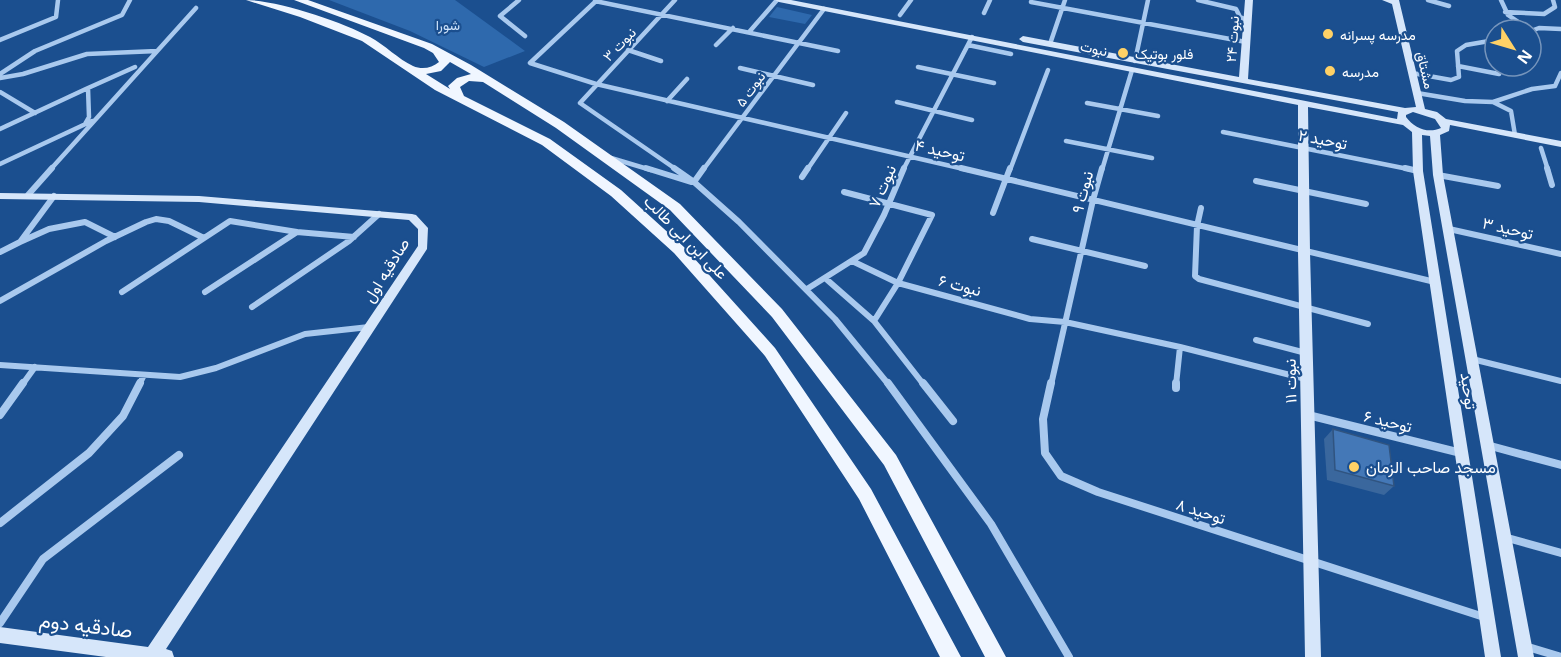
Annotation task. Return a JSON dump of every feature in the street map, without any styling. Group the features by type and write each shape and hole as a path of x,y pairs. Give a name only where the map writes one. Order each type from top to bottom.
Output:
{"main road":[{"name":"علی ابن ابی طالب","path":"251,0 304,15 366,39 404,66 459,98 546,142 616,193 679,250 770,352 865,494 951,657"},
{"name":"علی ابن ابی طالب","path":"299,0 435,49 488,79 560,125 675,207 777,313 890,460 996,657"},
{"path":"322,0 342,14"},
{"path":"404,66 426,72 441,67 445,63 444,59 435,49"},
{"path":"459,98 454,86 457,82 472,76 488,79"}],"street":[{"path":"0,40 56,17 58,0"},
{"path":"0,74 35,51 122,15 130,0"},
{"path":"519,0 500,16 525,36"},
{"path":"595,0 838,51"},
{"name":"توحید ۴","path":"595,0 530,63 596,84 1007,179 1435,282"},
{"name":"نبوت ۳","path":"675,0 580,103 694,182"},
{"path":"750,31 778,0"},
{"name":"نبوت","path":"778,0 822,4 1050,44 1303,104 1404,123 1417,130 1442,128"},
{"path":"898,19 910,0"},
{"path":"984,14 990,0"},
{"path":"1050,44 1065,0"},
{"name":"نبوت ۹","path":"1065,322 1093,200 1134,65 1148,0"},
{"path":"1197,0 1236,9 1240,17 1247,20"},
{"name":"نبوت ۲۴","path":"1243,81 1249,0"},
{"path":"1386,0 1398,1"},
{"path":"1428,0 1449,6"},
{"path":"1501,0 1510,18"},
{"path":"1505,12 1544,14 1555,7 1554,0"},
{"name":"مشتاق","path":"1398,1 1421,110"},
{"path":"1031,2 1246,42"},
{"name":"نبوت ۵","path":"694,182 800,42 822,4"},
{"path":"28,195 196,8"},
{"name":"نبوت","path":"898,19 970,41 1243,81 1405,111 1421,110"},
{"path":"716,45 733,28"},
{"path":"1543,28 1561,29"},
{"path":"970,41 1011,54"},
{"name":"نبوت ۷","path":"807,289 864,253 889,204 909,157 970,41"},
{"path":"1412,73 1451,80 1459,77 1457,51 1466,45 1483,43"},
{"path":"628,50 661,61"},
{"path":"0,78 23,74 87,54 157,51"},
{"path":"1458,66 1483,71"},
{"path":"0,129 135,68"},
{"path":"740,68 813,85"},
{"path":"918,68 994,83"},
{"path":"993,213 1048,70"},
{"path":"1417,93 1466,101 1493,102 1532,89 1555,86 1561,74"},
{"path":"667,101 687,79"},
{"path":"84,125 89,117 88,88"},
{"path":"1,93 35,113"},
{"path":"897,102 972,120"},
{"path":"1493,102 1511,111 1515,135"},
{"path":"1087,103 1158,116"},
{"name":"نبوت ۱۱","path":"1303,104 1313,657"},
{"path":"1421,110 1442,128 1515,135 1561,144"},
{"path":"1404,123 1401,117 1405,111"},
{"path":"802,177 846,113"},
{"path":"0,164 96,119"},
{"name":"توحید","path":"1442,128 1438,175 1525,651"},
{"path":"1462,129 1561,152"},
{"name":"توحید","path":"1417,130 1418,171 1493,657"},
{"name":"توحید ۲","path":"1223,132 1418,171"},
{"path":"1066,141 1152,159"},
{"path":"1541,148 1552,184"},
{"path":"602,154 659,174 694,182 807,289 905,404 991,524 1069,657"},
{"path":"1438,175 1498,186"},
{"path":"1256,182 1366,204"},
{"path":"844,192 932,215 898,283 874,321"},
{"name":"صادقیه اول","path":"0,196 199,199 412,218 423,228 423,246 159,655"},
{"path":"20,242 54,196"},
{"path":"1201,208 1197,226 1196,276 1199,279 1368,324"},
{"path":"252,307 354,237 379,214"},
{"path":"0,301 154,218 175,223 204,238"},
{"path":"122,292 230,221 297,232 354,237"},
{"path":"0,252 49,229 85,222 115,237"},
{"name":"توحید ۳","path":"1449,229 1561,254"},
{"path":"205,292 297,232"},
{"path":"1032,239 1145,266"},
{"name":"نبوت ۶","path":"852,261 898,283 1030,319 1065,322 1180,347 1307,380"},
{"path":"825,278 874,321 953,421"},
{"name":"توحید ۸","path":"1065,322 1043,419 1045,453 1060,476 1098,492 1487,618"},
{"path":"0,365 180,377 216,368 305,334 369,327"},
{"path":"1444,333 1468,340"},
{"path":"1256,340 1306,353"},
{"path":"1176,388 1180,347"},
{"path":"1471,358 1561,381"},
{"path":"0,415 35,367"},
{"path":"0,523 89,453 123,416 144,375"},
{"name":"توحید ۶","path":"1307,415 1462,453"},
{"path":"1487,445 1561,465"},
{"path":"0,623 43,559 178,455"},
{"path":"1504,537 1561,553"},
{"name":"صادقیه دوم","path":"0,635 159,655"},
{"path":"1525,651 1561,657"}],"green space":[{"name":"شورا","path":"329,0 455,0 525,51 484,67 410,31"},
{"path":"777,7 812,15 805,24 769,17"}],"building":[{"path":"1333,429 1389,445 1394,486 1335,470"}],"place":[{"name":"مدرسه پسرانه","path":"1328,34"},
{"name":"فلور بوتیک","path":"1123,53"},
{"name":"مدرسه","path":"1330,71"},
{"name":"مسجد صاحب الزمان","path":"1354,467"}]}
